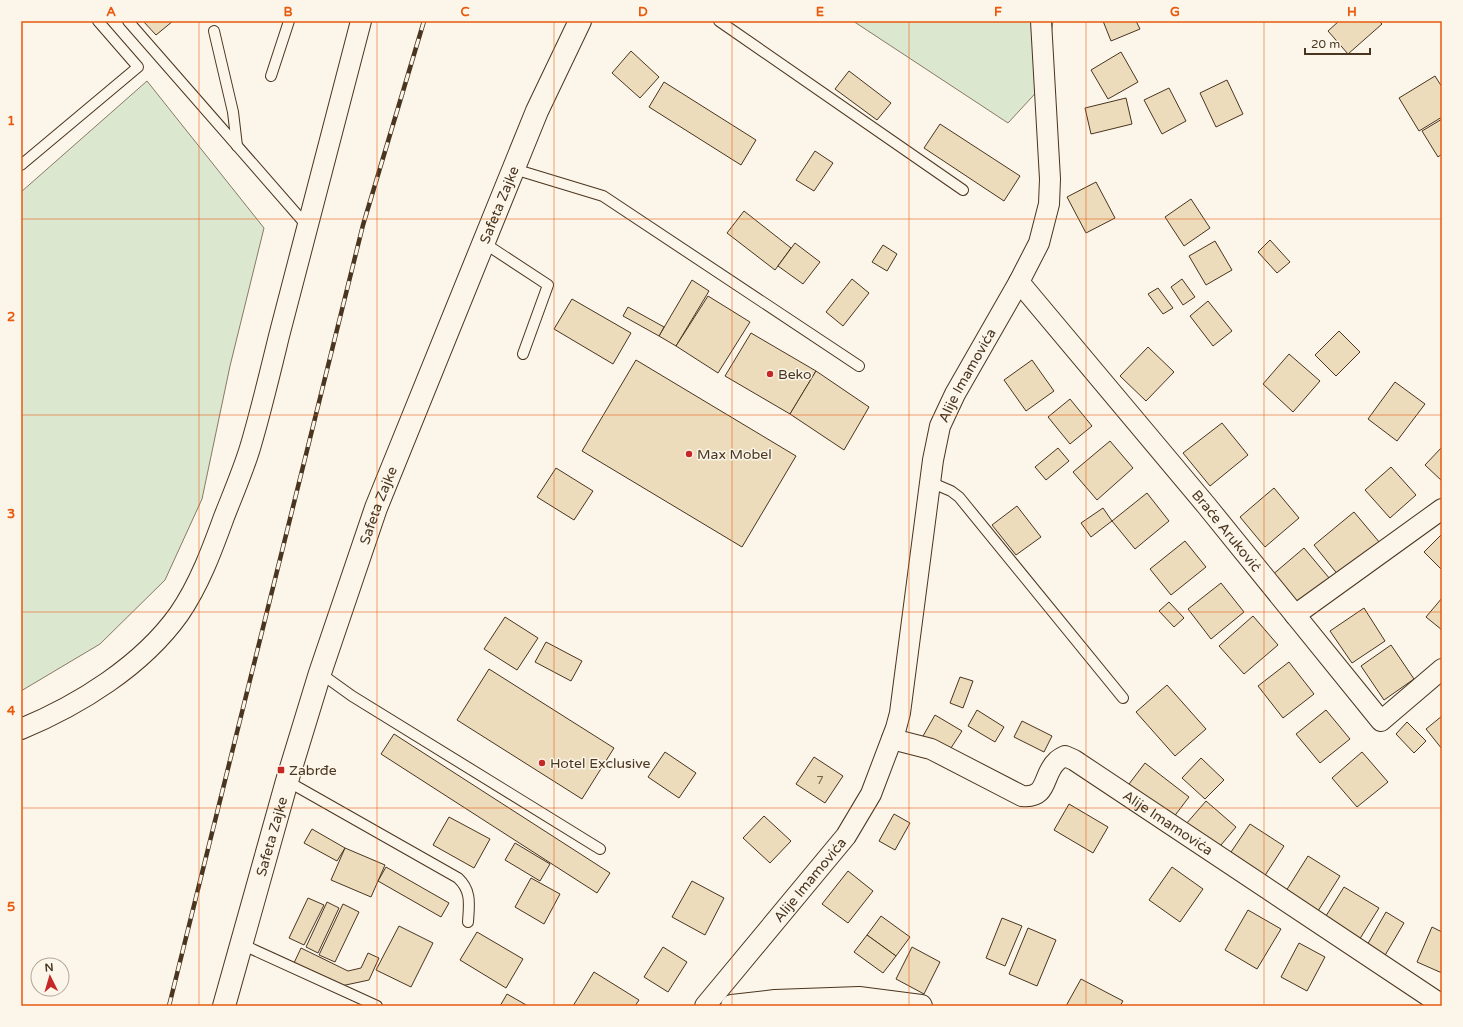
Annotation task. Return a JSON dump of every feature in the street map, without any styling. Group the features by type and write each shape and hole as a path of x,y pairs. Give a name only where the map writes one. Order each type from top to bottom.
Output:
{"main road":[{"name":"Safeta Zajke","path":"224,1006 287,781 320,673 376,508 537,111 580,21"},
{"path":"732,1006 775,1000 864,1002 921,1006"}],"street":[{"path":"21,729 43,720 99,689 123,670 158,639 178,614 195,587 216,540 250,448 361,21"},
{"name":"Alije Imamovića","path":"705,1006 846,836 870,794 892,739 900,713 930,482 940,426 955,394 1019,282 1039,243 1049,204 1050,179 1041,21"},
{"name":"Braće Aruković","path":"1019,282 1381,721 1442,669"},
{"path":"1295,615 1442,509"},
{"name":"Alije Imamovića","path":"892,739 931,749 1022,796 1032,797 1040,792 1056,761 1065,756 1074,760 1442,1005"}],"lane":[{"path":"21,165 138,68 98,21"},
{"path":"128,21 308,227"},
{"path":"271,76 289,21"},
{"path":"719,21 963,190"},
{"path":"214,31 233,112 237,146"},
{"path":"514,169 603,196 860,366"},
{"path":"484,243 548,286 523,354"},
{"path":"930,482 952,490 959,497 1123,698"},
{"path":"320,673 358,700 600,849"},
{"path":"287,781 458,878 465,885 469,893 468,922"},
{"path":"241,944 377,1006"}],"green space":[{"path":"853,21 1053,21 1044,84 1008,123"},
{"path":"147,81 264,228 230,366 202,499 165,580 100,644 21,691 21,192"}],"building":[{"path":"143,21 173,21 156,35"},
{"path":"1103,21 1136,21 1140,29 1111,41"},
{"path":"1339,21 1379,21 1382,24 1348,54 1328,31"},
{"path":"631,51 659,77 640,98 612,73"},
{"path":"1121,52 1138,82 1108,99 1091,70"},
{"path":"849,71 891,103 877,120 835,89"},
{"path":"1435,76 1442,87 1442,117 1419,131 1399,98"},
{"path":"1227,80 1243,114 1216,127 1200,93"},
{"path":"664,82 756,140 741,165 649,107"},
{"path":"1169,88 1186,121 1162,134 1144,100"},
{"path":"1126,98 1132,124 1091,134 1085,108"},
{"path":"1442,119 1442,154 1438,157 1422,131"},
{"path":"940,124 1020,176 1004,201 924,148"},
{"path":"815,151 833,163 814,191 796,180"},
{"path":"1096,182 1115,218 1086,233 1067,197"},
{"path":"1191,199 1210,228 1184,246 1165,217"},
{"path":"744,211 791,248 775,270 727,233"},
{"path":"1270,240 1290,262 1277,273 1258,252"},
{"path":"1215,241 1232,270 1206,285 1189,256"},
{"path":"795,243 820,262 803,284 778,266"},
{"path":"883,245 897,254 887,271 872,262"},
{"path":"852,279 869,293 843,326 826,312"},
{"path":"1182,279 1195,297 1183,305 1171,287"},
{"path":"692,280 709,291 676,346 659,336"},
{"path":"1158,288 1173,308 1163,314 1148,294"},
{"path":"708,296 750,322 718,373 676,346"},
{"path":"572,299 631,333 613,364 554,329"},
{"path":"1208,301 1232,331 1213,346 1190,316"},
{"path":"628,307 664,327 659,336 623,316"},
{"path":"1339,331 1360,352 1336,376 1315,355"},
{"name":"Beko","path":"751,333 816,371 790,414 725,376"},
{"path":"1148,347 1174,372 1146,401 1120,376"},
{"path":"1289,354 1320,381 1293,412 1263,384"},
{"name":"Max Mobel","path":"636,360 796,456 742,547 582,451"},
{"path":"1032,360 1054,391 1026,411 1004,380"},
{"path":"816,371 869,407 844,450 790,414"},
{"path":"1395,382 1425,404 1397,441 1368,419"},
{"path":"1070,399 1092,426 1070,444 1048,417"},
{"path":"1222,423 1248,455 1210,486 1183,453"},
{"path":"1110,441 1133,468 1097,500 1073,472"},
{"path":"1442,447 1442,481 1425,465"},
{"path":"1058,448 1069,461 1046,480 1035,467"},
{"path":"1391,467 1416,495 1390,518 1365,490"},
{"path":"556,468 593,491 574,520 537,497"},
{"path":"1274,488 1299,518 1265,547 1240,517"},
{"path":"1147,493 1169,521 1135,549 1112,521"},
{"path":"1017,506 1041,537 1016,555 992,525"},
{"path":"1103,508 1112,521 1091,537 1081,523"},
{"path":"1354,512 1380,543 1339,576 1314,545"},
{"path":"1442,534 1442,570 1424,552"},
{"path":"1185,541 1206,567 1171,595 1150,569"},
{"path":"1304,548 1330,579 1298,607 1271,576"},
{"path":"1221,583 1244,612 1211,639 1188,609"},
{"path":"1442,598 1442,630 1426,617"},
{"path":"1169,602 1184,618 1174,627 1159,611"},
{"path":"1364,608 1385,641 1352,663 1330,631"},
{"path":"1253,616 1278,645 1244,674 1219,646"},
{"path":"505,617 538,638 517,670 484,649"},
{"path":"546,642 582,661 571,681 535,662"},
{"path":"1391,645 1414,679 1384,700 1361,666"},
{"path":"1289,662 1314,694 1283,718 1258,686"},
{"path":"489,669 614,748 582,799 457,720"},
{"path":"960,677 973,681 963,708 950,703"},
{"path":"1167,685 1206,729 1175,756 1136,712"},
{"path":"977,710 1004,727 995,742 968,726"},
{"path":"1326,710 1350,739 1320,763 1296,734"},
{"path":"935,715 962,731 949,751 923,736"},
{"path":"1442,716 1442,749 1426,729"},
{"path":"1022,721 1052,736 1044,752 1014,737"},
{"path":"1407,722 1426,741 1414,753 1396,734"},
{"path":"394,734 610,873 597,893 381,754"},
{"path":"665,752 696,773 679,798 648,777"},
{"path":"1362,752 1388,782 1357,807 1332,778"},
{"path":"814,757 843,776 825,803 796,784"},
{"path":"1201,758 1224,780 1205,799 1182,778"},
{"path":"1145,763 1189,797 1173,818 1129,784"},
{"path":"1206,801 1236,827 1216,851 1186,824"},
{"path":"1069,804 1108,827 1093,853 1054,830"},
{"path":"894,814 910,823 895,850 879,841"},
{"path":"764,816 791,841 770,863 743,838"},
{"path":"449,817 490,839 474,868 433,845"},
{"path":"1250,824 1284,846 1264,877 1229,855"},
{"path":"312,829 345,848 337,861 304,843"},
{"path":"515,843 550,864 540,881 505,860"},
{"path":"345,848 385,865 371,897 331,880"},
{"path":"1308,856 1340,876 1318,911 1286,891"},
{"path":"386,867 449,903 441,917 378,881"},
{"path":"1172,867 1203,889 1180,922 1149,900"},
{"path":"848,871 873,891 848,923 822,904"},
{"path":"531,878 560,894 544,924 515,907"},
{"path":"692,881 724,898 705,935 672,917"},
{"path":"1344,887 1379,908 1356,945 1321,924"},
{"path":"308,898 324,905 304,945 289,938"},
{"path":"327,902 339,908 318,953 306,947"},
{"path":"343,904 359,912 335,962 319,955"},
{"path":"1248,910 1281,929 1257,969 1225,950"},
{"path":"1386,912 1404,923 1384,957 1366,947"},
{"path":"881,916 910,937 896,956 867,935"},
{"path":"1002,918 1022,926 1005,966 986,958"},
{"path":"399,926 433,943 411,987 376,970"},
{"path":"1432,927 1442,932 1442,973 1417,962"},
{"path":"1028,928 1056,940 1037,986 1009,974"},
{"path":"477,932 523,959 506,988 460,960"},
{"path":"867,935 896,956 883,973 854,952"},
{"path":"1299,943 1325,957 1307,991 1281,977"},
{"path":"663,947 687,962 668,992 644,977"},
{"path":"912,947 940,962 924,994 896,979"},
{"path":"301,948 348,971 361,968 368,953 379,958 369,980 341,986 294,963"},
{"path":"594,972 639,1000 635,1006 573,1006"},
{"path":"1081,979 1123,1001 1120,1006 1066,1006"},
{"path":"507,994 528,1006 500,1006"}],"railway":[{"path":"169,1006 363,225 424,21"}],"place":[{"name":"Beko","path":"770,374"},
{"name":"Max Mobel","path":"689,454"},
{"name":"Hotel Exclusive","path":"542,763"},
{"name":"Zabrđe","path":"281,770"}]}
